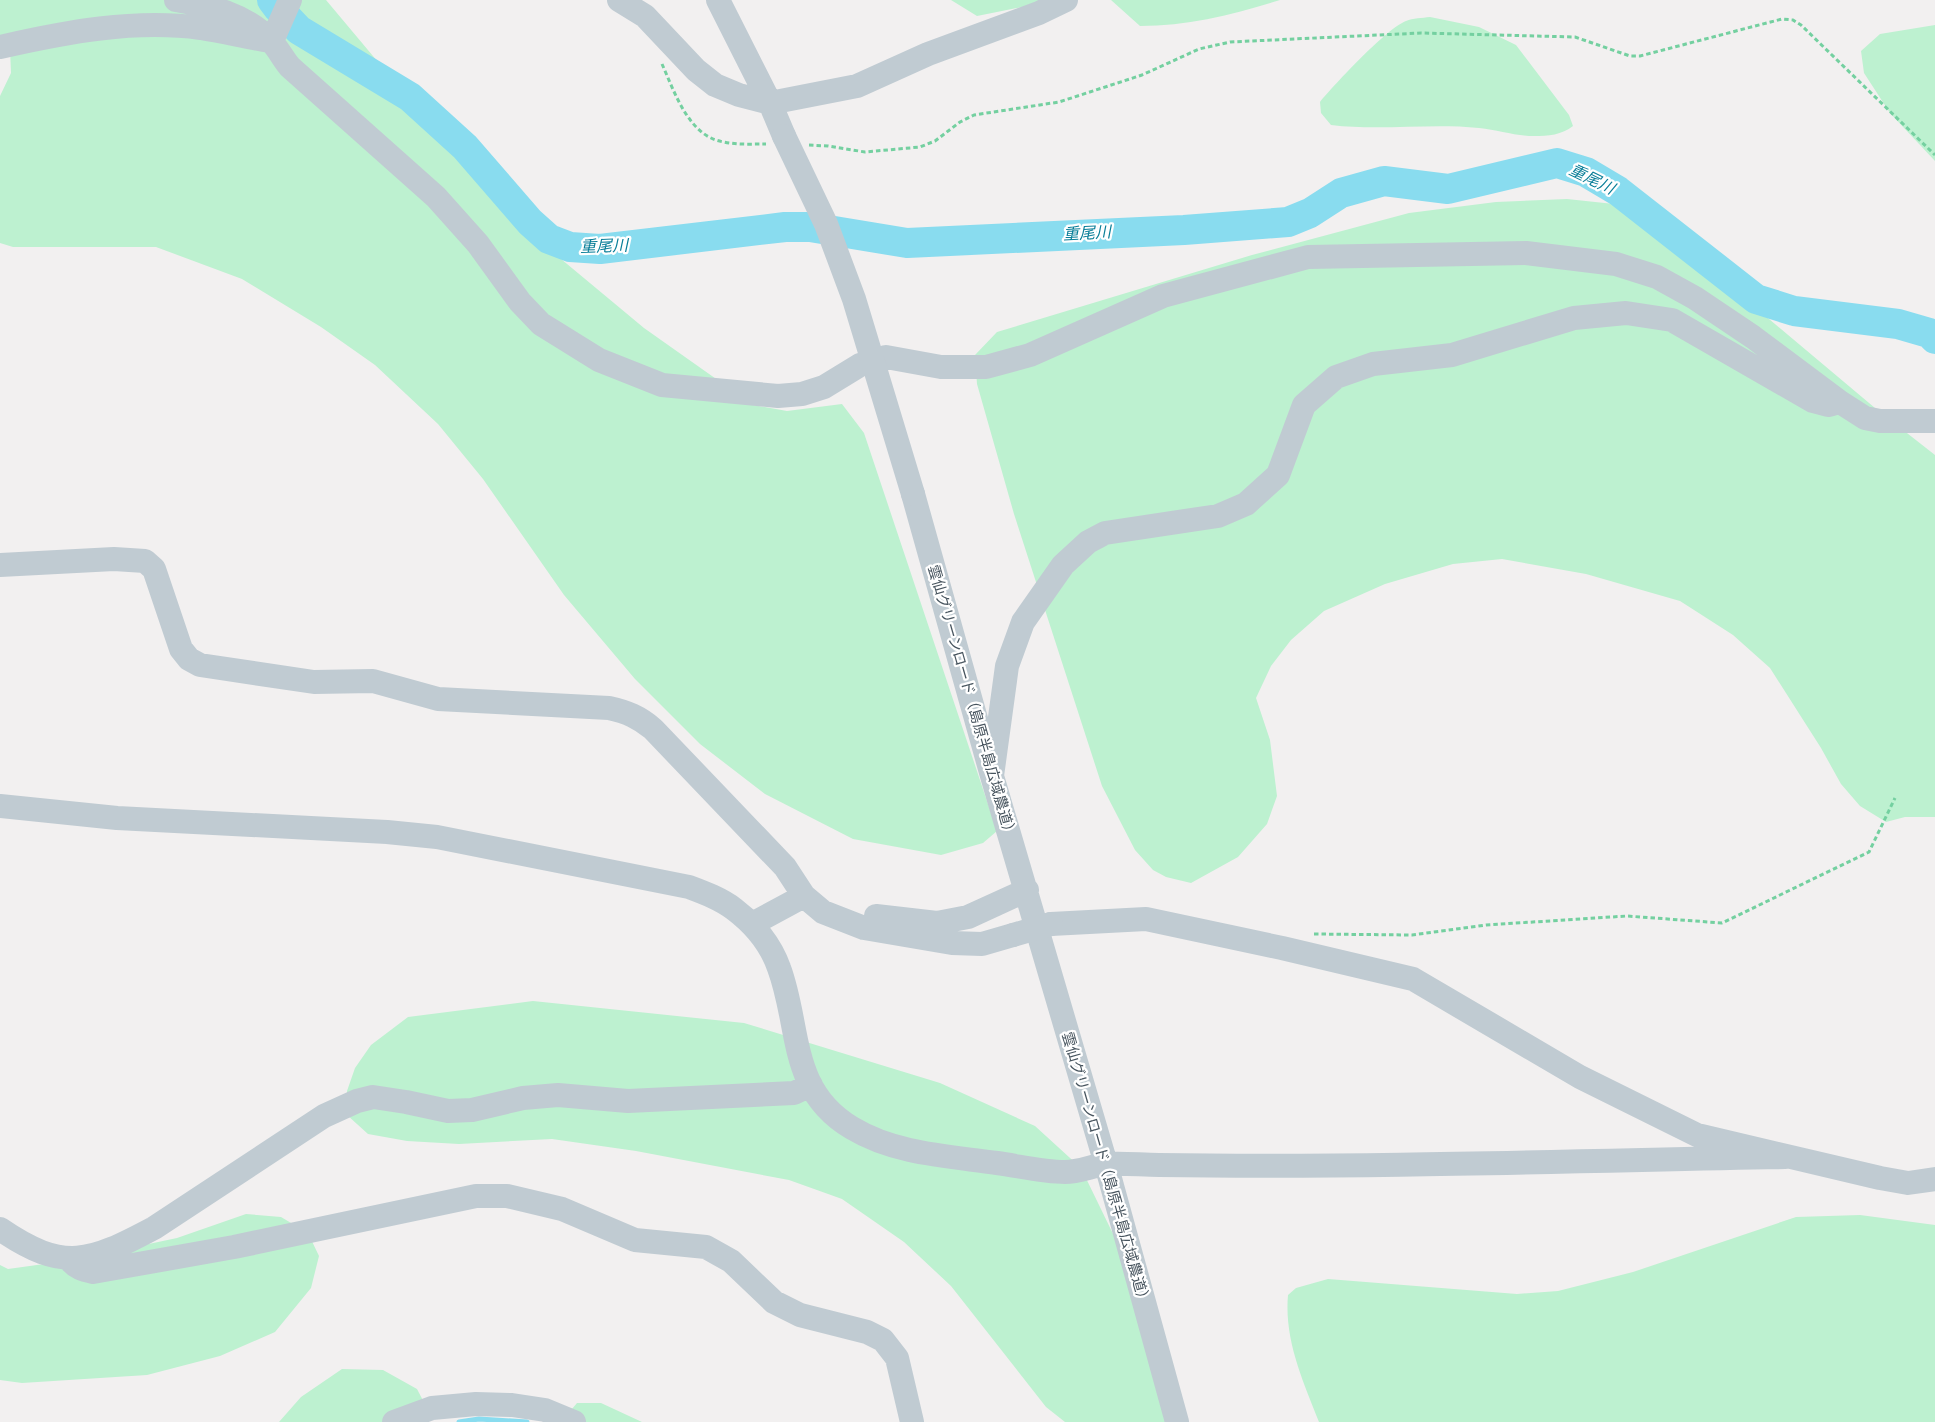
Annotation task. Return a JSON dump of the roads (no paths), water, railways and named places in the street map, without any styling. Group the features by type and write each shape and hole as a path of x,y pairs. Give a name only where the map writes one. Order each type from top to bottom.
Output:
{"street":[{"path":"176,0 224,10 249,21 283,16"},
{"path":"619,0 645,16 696,70 715,85 739,95 770,103 857,86 928,54 1039,13 1066,0"},
{"name":"雲仙グリーンロード（島原半島広域農道）","path":"718,0 770,103 786,142 826,224 854,299 913,494 992,776 1106,1164 1174,1412"},
{"path":"0,47 106,27 155,25 200,28 283,16"},
{"path":"283,16 290,67 436,197 478,243 520,302 541,324 599,360 662,385 778,396 802,394 824,387 860,365 886,357 941,367 986,367 1030,356 1163,296 1308,257 1526,253 1616,264 1657,277 1695,298 1753,337 1865,418 1880,421 1935,421"},
{"path":"992,776 1007,666 1023,622 1063,565 1088,542 1105,533 1218,516 1246,504 1278,475 1304,405 1336,376 1373,364 1452,355 1574,318 1626,314 1672,320 1814,401 1828,405 1840,402"},
{"path":"0,565 114,559 145,561 154,569 181,649 189,659 200,665 314,682 373,681 438,699 609,708 626,712 653,729 785,867 804,896 824,912 864,928 952,943 982,944 1051,924 1146,919 1282,948 1413,979 1580,1077 1697,1136 1908,1182 1935,1179"},
{"path":"0,806 117,818 344,829 437,837 689,887 713,896 733,908 752,924 767,944 785,987 796,1048 803,1071 811,1085 831,1111 850,1127 877,1141 909,1151 1058,1172 1070,1172 1106,1164 1265,1166 1785,1157"},
{"path":"844,921 872,916 937,923 968,917 1027,890"},
{"path":"752,924 804,896"},
{"path":"0,1229 42,1253 70,1260 99,1254 127,1243 154,1228 324,1116 357,1101 373,1097 448,1111 472,1110 523,1098 558,1095 628,1101 664,1100 794,1093 811,1085"},
{"path":"70,1260 74,1266 93,1272 234,1247 476,1196 507,1196 562,1209 635,1240 706,1247 731,1261 774,1302 800,1315 867,1332 883,1340 897,1358 912,1422"},
{"path":"394,1422 432,1408 476,1404 512,1405 545,1410 574,1422"}],"waterway":[{"name":"重尾川","path":"272,0 299,30 410,97 465,147 530,222 549,239 570,247 600,249 785,227 810,227 907,243 1184,230 1288,222 1310,213 1341,193 1384,181 1448,189 1557,163 1586,172 1618,191 1756,299 1794,311 1898,324 1929,333 1935,339"},
{"path":"459,1422 479,1419 527,1422"}]}
